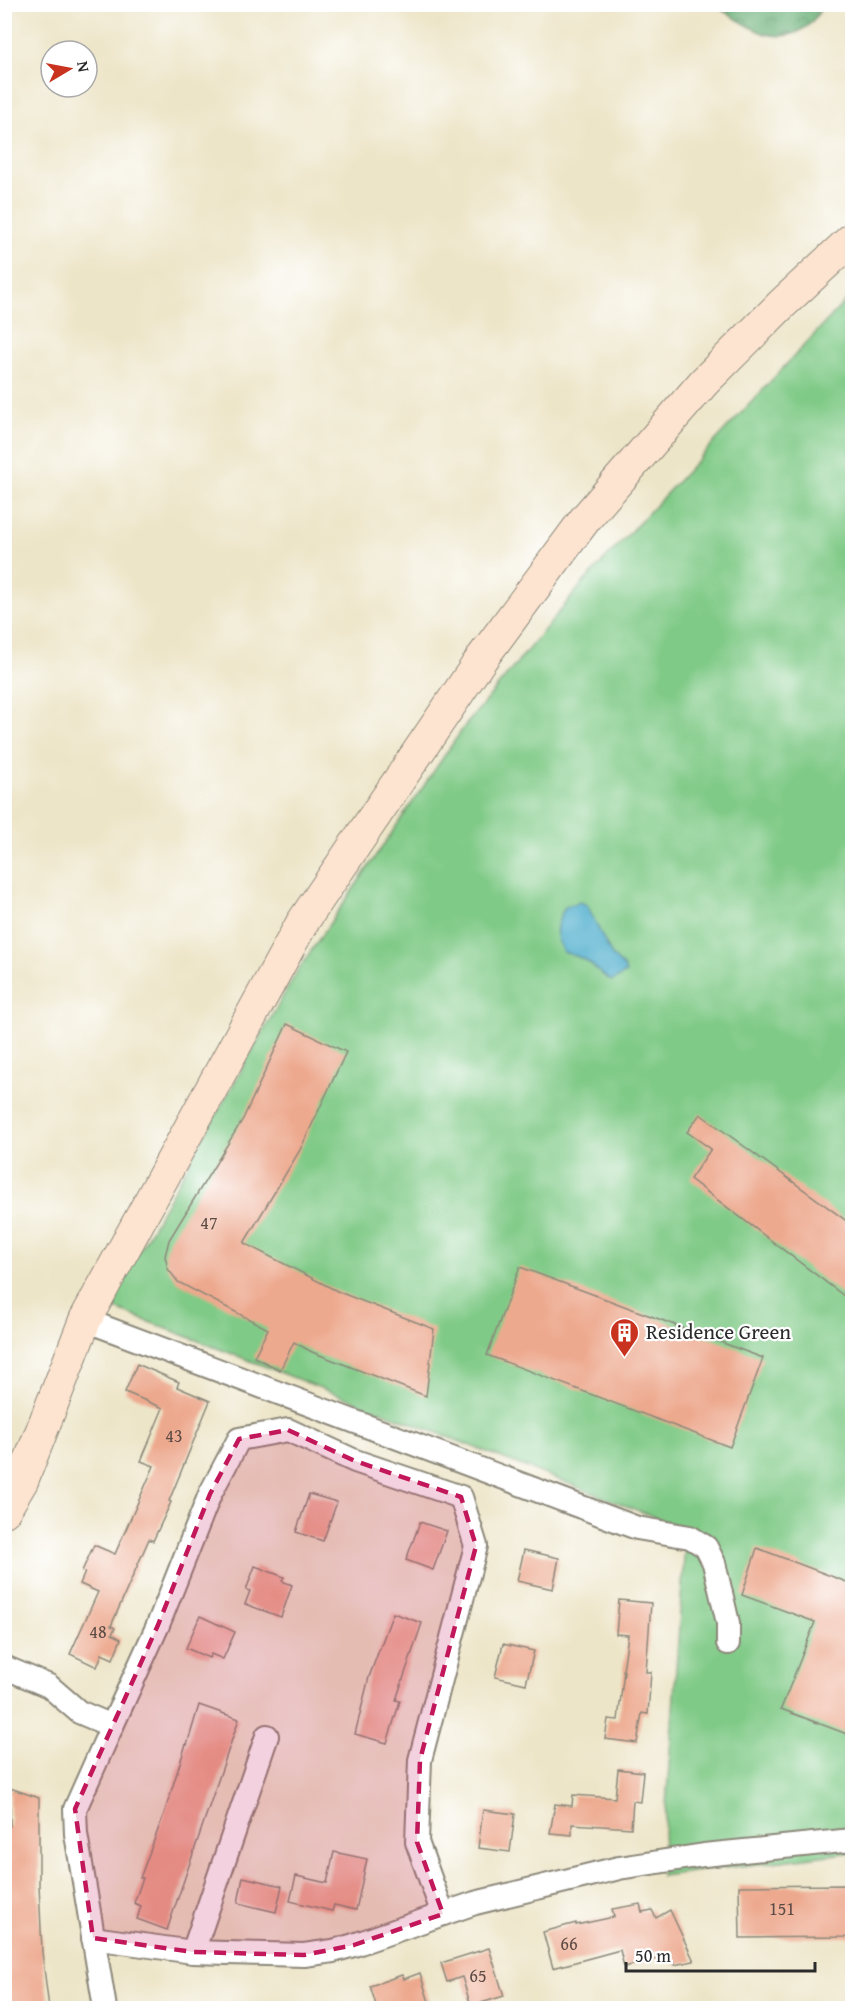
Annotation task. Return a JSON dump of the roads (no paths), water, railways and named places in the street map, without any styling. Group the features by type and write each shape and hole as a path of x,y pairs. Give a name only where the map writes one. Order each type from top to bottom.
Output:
{"street":[{"path":"4,1511 22,1481 85,1320 302,923 482,658 586,518 704,382 782,304 852,239"},
{"path":"85,1320 637,1528 690,1537 699,1541 706,1547 714,1563 728,1623 728,1643"},
{"path":"105,2008 76,1834 75,1809 158,1625 210,1494 239,1440 288,1430 356,1461 461,1497 476,1546 420,1760 417,1842 443,1914"},
{"path":"4,1667 49,1686 79,1712 112,1726"},
{"path":"193,1952 267,1736"},
{"path":"93,1938 193,1952 304,1955 333,1951 475,1903 619,1868 704,1855 852,1840"}],"water":[{"path":"580,902 587,905 613,957 624,967 626,973 612,981 590,963 563,952 560,945 557,924 565,907"}],"place":[{"name":"Residence Green","path":"625,1358"}]}
